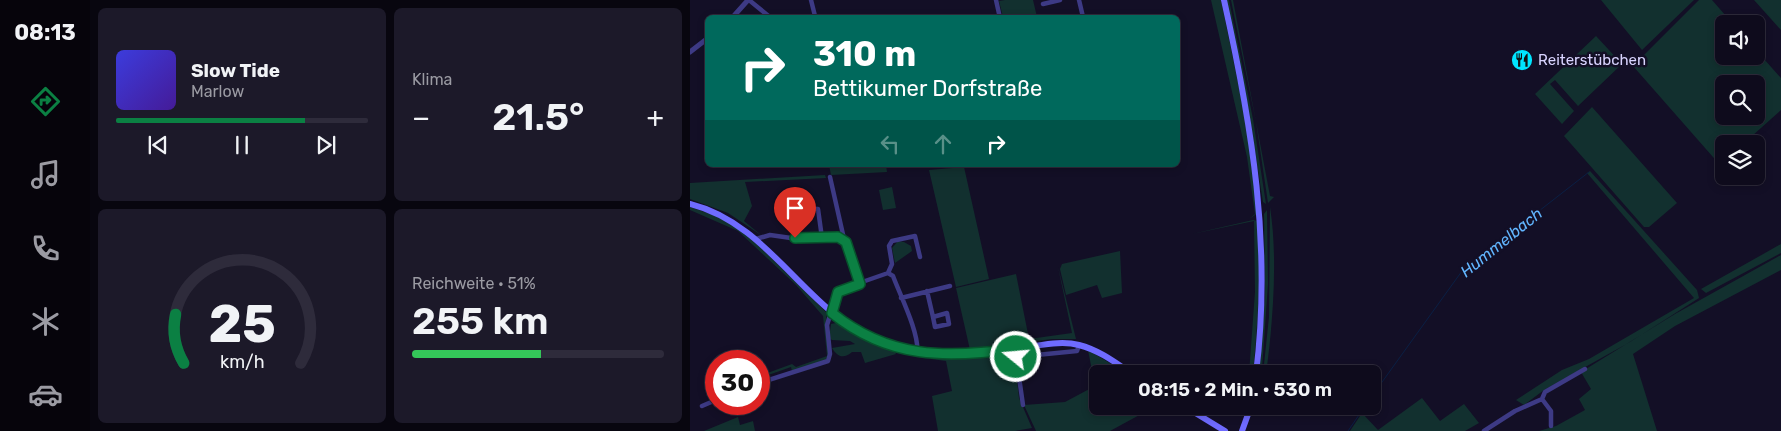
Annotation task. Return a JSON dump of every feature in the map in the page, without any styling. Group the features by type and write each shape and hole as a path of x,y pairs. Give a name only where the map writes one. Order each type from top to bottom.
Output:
{"main road":[{"path":"1224,0 1247,115 1260,198 1262,298 1257,365"},
{"path":"690,204 729,220 756,239 832,313 873,339 917,352 958,355 1059,343 1079,345 1096,351 1118,365"},
{"path":"1198,415 1224,431"},
{"path":"1242,431 1248,415"},
{"path":"1246,423 1246,431"}],"street":[{"path":"735,15 748,0 767,15"},
{"path":"811,0 815,15"},
{"path":"996,0 999,15"},
{"path":"1042,4 1060,0"},
{"path":"1079,0 1082,15"},
{"path":"690,52 705,40"},
{"path":"830,177 844,239 850,250 860,284"},
{"path":"782,197 783,207 818,209 822,238"},
{"path":"756,239 770,235 798,239 838,237 844,239"},
{"path":"770,379 828,360 830,354 827,328 838,292 888,273 892,265 889,244 893,241 915,236 920,257"},
{"path":"888,273 892,276 901,298 917,343 917,352"},
{"path":"901,298 950,286"},
{"path":"927,291 933,317"},
{"path":"1016,357 1077,351 1079,345"},
{"path":"1015,349 1024,405"},
{"path":"1484,431 1511,414 1542,399 1545,392 1585,369"},
{"path":"1542,399 1551,411 1551,426"}],"green space":[{"path":"1033,0 1037,15 1002,15 999,1"},
{"path":"1211,0 1221,0 1245,117 1258,213 1249,219 1255,214 1247,157"},
{"path":"1226,0 1229,0 1253,119 1266,204 1263,202 1249,112"},
{"path":"1231,0 1233,0 1270,196 1274,197 1268,203 1256,122"},
{"path":"1601,0 1694,0 1642,50"},
{"path":"1699,0 1712,0 1725,15 1715,15 1715,65 1765,65 1765,60 1781,78 1781,110 1765,124 1765,75 1715,75 1715,125 1764,125 1753,135 1715,135 1715,159 1633,66"},
{"path":"1754,0 1781,0 1781,30"},
{"path":"1596,36 1622,64 1578,106 1555,80 1550,84 1574,111 1562,124 1535,94"},
{"path":"1592,107 1677,203 1649,227 1644,227 1564,136"},
{"path":"829,167 886,167 887,172 831,175"},
{"path":"964,167 989,279 956,287 929,170"},
{"path":"1590,171 1697,290 1699,298 1630,342 1544,390 1524,405 1516,400 1562,370 1589,359 1694,298 1587,173"},
{"path":"825,175 826,178 745,182 752,206 744,221 761,235 728,213 690,199 690,183"},
{"path":"892,187 896,208 883,210 879,190"},
{"path":"690,207 716,216 745,232 826,312 829,357 825,361 792,371 791,367 770,374 770,372 792,364 796,367 827,356 823,316 796,285 738,231 690,210"},
{"path":"1270,207 1274,247 1274,290 1267,365 1264,365 1269,317"},
{"path":"1267,210 1268,284 1262,365 1260,365 1265,297 1264,214"},
{"path":"1253,220 1258,221 1258,317 1254,365 1250,365 1255,292 1254,221 1192,234"},
{"path":"898,241 911,246 912,251 895,263 892,248"},
{"path":"1781,244 1781,253 1706,293 1701,289"},
{"path":"1120,251 1122,293 1102,298 1097,285 1066,295 1060,269 1062,264"},
{"path":"1781,255 1781,270 1675,326 1633,354 1657,431 1539,431 1556,426 1585,410 1579,399 1591,389 1581,372 1675,314"},
{"path":"1058,267 1076,339 1052,339 970,350 956,288 1016,274 1029,339 1072,333"},
{"path":"836,323 864,340 896,354 865,363 861,352 852,352 846,356 838,355 832,348 855,344 850,341 832,340 829,338 831,324"},
{"path":"1088,350 1113,365 1091,365"},
{"path":"1012,352 1014,354 1019,398 1032,428 1015,431 938,431 932,396 952,391 946,361 931,359 931,357 957,359"},
{"path":"1089,389 1089,415 1139,415 1110,431 1036,431 1024,405 1065,402"},
{"path":"1422,398 1440,421 1464,404 1479,423 1465,431 1350,431 1361,415 1364,415 1378,430"},
{"path":"738,417 740,425 753,421 755,431 704,431"}],"waterway":[{"name":"Hummelbach","path":"1381,384 1462,271 1589,172"},
{"name":"Hummelbach","path":"1348,431 1359,415"}],"place":[{"name":"Reiterstübchen","path":"1522,60"}],"route":[{"path":"795,238 838,237 844,239 850,250 860,284 838,292 834,299 832,313 868,337 878,342 923,354 949,356 1015,349 1016,357"}]}
